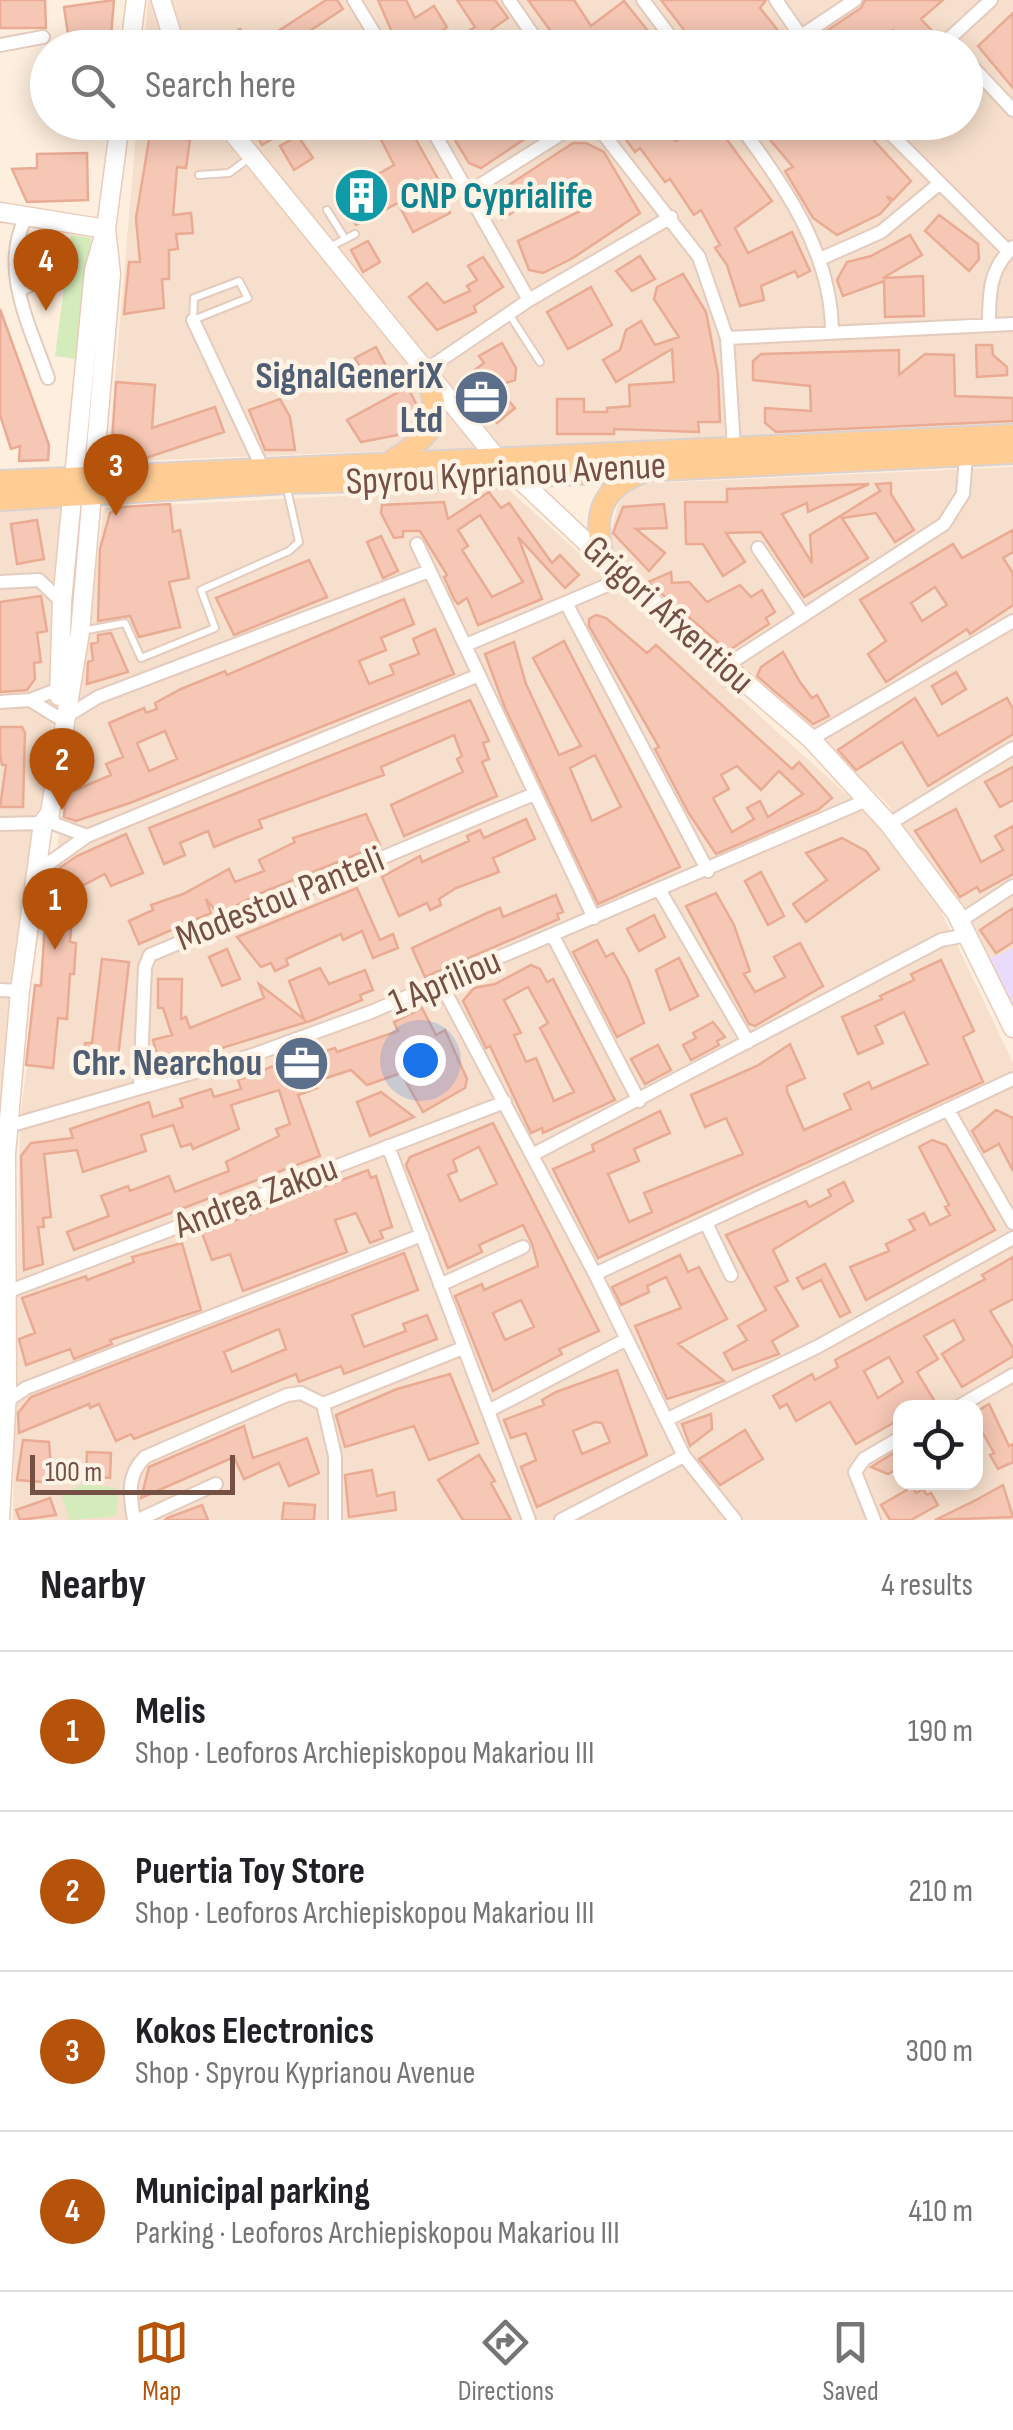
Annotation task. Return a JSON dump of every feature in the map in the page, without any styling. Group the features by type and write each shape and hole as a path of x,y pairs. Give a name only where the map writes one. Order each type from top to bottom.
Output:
{"main road":[{"path":"132,30 136,0"},
{"path":"161,0 170,30"},
{"path":"65,686 80,632 94,270 106,229 118,140"},
{"name":"Grigori Afxentiou","path":"237,140 423,372 516,477 624,578 811,739 889,824 961,923 1013,1028"},
{"path":"0,212 106,229"},
{"path":"391,461 417,444 435,421 437,405 423,372"},
{"name":"Spyrou Kyprianou Avenue","path":"0,500 85,484 262,467 1013,435"},
{"name":"Spyrou Kyprianou Avenue","path":"0,481 286,483 516,477 660,467 1013,453"},
{"path":"604,560 598,535 602,505 621,481 660,467"},
{"path":"0,1520 7,1376 3,1202 20,991 35,872 56,776 65,686 62,602 85,484"}],"street":[{"path":"354,0 372,30"},
{"path":"509,0 530,30"},
{"path":"643,0 666,30"},
{"path":"776,0 797,30"},
{"path":"820,30 856,0"},
{"path":"962,30 991,0"},
{"path":"0,45 30,39"},
{"path":"983,78 1013,110"},
{"path":"439,140 529,300"},
{"path":"470,192 552,140"},
{"path":"609,140 699,258 728,338 734,448"},
{"path":"748,140 791,203 820,258 832,330"},
{"path":"897,140 1010,249 995,268 989,290 989,325"},
{"path":"820,258 882,232 940,183"},
{"path":"423,372 529,300 671,217"},
{"path":"25,219 13,240 10,270 48,378"},
{"path":"193,320 262,467"},
{"path":"728,338 1013,324"},
{"path":"724,666 950,519 964,494 966,456"},
{"path":"417,544 594,918"},
{"path":"758,548 803,614"},
{"path":"30,700 63,717 98,697 429,571"},
{"path":"466,646 624,578"},
{"path":"0,582 39,580 62,602"},
{"path":"566,603 708,870"},
{"path":"811,739 1013,621"},
{"path":"35,872 87,836 479,675"},
{"path":"0,702 30,700 65,686 98,697"},
{"path":"889,824 1013,748"},
{"name":"Modestou Panteli","path":"140,1088 145,967 150,955 534,794"},
{"name":"1 Apriliou","path":"9,1126 250,1056 441,984 866,800"},
{"path":"0,824 46,818 87,836"},
{"path":"532,1155 941,940 1013,886"},
{"path":"660,892 748,1042"},
{"path":"941,940 961,923"},
{"path":"553,936 639,1101"},
{"path":"441,984 595,1274 684,1456 735,1520"},
{"path":"0,990 20,991"},
{"path":"595,1274 1013,1079"},
{"name":"Andrea Zakou","path":"7,1292 506,1102"},
{"path":"948,1110 1013,1223"},
{"path":"388,1146 529,1520"},
{"path":"706,1223 731,1275"},
{"path":"6,1401 26,1388 422,1235"},
{"path":"666,1420 817,1348 1013,1238"},
{"path":"440,1285 523,1247"},
{"path":"488,1411 627,1339"},
{"path":"216,1484 136,1520 132,1469 145,1457 287,1395 301,1393 323,1404 464,1348"},
{"path":"7,1376 26,1388"},
{"path":"972,1400 1011,1380"},
{"path":"323,1404 334,1456 335,1520"},
{"path":"874,1520 855,1472 864,1459 893,1442"},
{"path":"560,1520 684,1456"}],"lane":[{"path":"198,175 229,173 250,157"},
{"path":"327,210 344,237"},
{"path":"326,250 355,234"},
{"path":"239,281 248,298 193,320 194,298 239,281"},
{"path":"18,293 38,286"},
{"path":"509,314 540,362"},
{"path":"80,632 125,623 141,658 215,628 201,590 290,551 299,542 291,523 286,483"}],"shaded area":[{"path":"148,0 1013,0 1013,426 108,462 136,140 983,140 983,30 145,30"},
{"path":"1013,467 1013,948 984,961 958,905 886,802 607,546 618,505 633,484"},
{"path":"507,488 915,856 1013,1063 1013,1520 13,1520 20,1117 104,508"},
{"path":"80,505 0,1139 0,511"},
{"path":"1013,948 1013,1011 984,961"}],"green space":[{"path":"71,235 91,238 77,359 55,356"},
{"path":"84,1484 118,1488 116,1516 70,1520 61,1494"}],"building":[{"path":"0,0 45,0 46,28 0,28"},
{"path":"114,0 112,30 67,30 64,7"},
{"path":"326,0 337,0 343,9 311,30 280,30"},
{"path":"378,0 406,0 415,18 434,6 447,27 442,30 391,30"},
{"path":"457,0 495,0 508,18 491,30 470,30 475,27"},
{"path":"528,0 574,0 591,26 624,1 647,30 550,30"},
{"path":"661,0 766,0 760,8 778,30 684,30"},
{"path":"865,0 943,0 921,19 931,30 828,30 861,8"},
{"path":"1013,13 1013,88 983,52 983,41"},
{"path":"149,140 190,140 186,168 177,167 173,215 191,213 193,233 176,234 178,249 169,250 169,279 162,279 164,308 124,314 129,262 140,262 136,218"},
{"path":"301,140 313,158 294,170 280,146"},
{"path":"381,140 416,140 438,179 434,181 450,213 413,232 398,203 356,225 338,200 348,193 345,187 366,174 369,179 394,165"},
{"path":"455,140 523,140 481,168 469,163"},
{"path":"626,140 727,140 772,201 735,228 748,253 792,232 810,271 798,277 795,271 761,286 764,300 740,306 727,265 715,248 720,245 701,210 694,215 670,179 665,182 640,148 635,152"},
{"path":"770,140 873,140 911,181 893,200 887,196 891,202 880,214 837,235 813,218 785,171 793,167"},
{"path":"573,143 586,143 604,152 640,213 573,258 543,273 529,270 518,241 591,206 578,183 546,202 541,194 502,219 493,206 498,192"},
{"path":"87,153 88,200 27,202 12,169 37,168 37,154"},
{"path":"939,215 978,244 979,259 969,271 925,231"},
{"path":"910,235 922,255 883,278 923,276 924,316 885,317 884,281 843,296 837,280 847,262 871,256"},
{"path":"368,241 380,262 363,272 351,250"},
{"path":"640,256 655,279 632,291 616,271"},
{"path":"483,257 503,287 474,306 476,312 437,330 409,297 427,283 444,303 470,291 467,286 477,280 468,266"},
{"path":"683,274 706,312 718,374 720,422 698,422 699,432 614,429 614,434 557,434 557,399 584,399 584,412 607,412 607,408 630,406 629,385 674,382 672,349 616,382 603,360 620,350 626,330 641,321 655,345 679,337 654,299 657,287"},
{"path":"591,287 612,325 568,349 547,312"},
{"path":"0,309 49,445 48,460 19,461 20,446 11,449 0,415"},
{"path":"502,343 516,368 515,380 496,386 515,408 497,423 460,381 484,363 479,356"},
{"path":"976,345 992,345 993,355 1007,367 1007,375 977,377"},
{"path":"376,347 387,368 366,379 355,358"},
{"path":"899,350 899,375 925,354 954,355 955,396 1013,398 1013,421 776,432 765,423 765,408 811,411 810,386 753,380 753,361 761,354"},
{"path":"116,382 155,385 152,428 215,407 224,432 140,460 125,452 126,443 112,442"},
{"path":"408,387 418,408 397,435 361,442 347,420"},
{"path":"280,399 290,417 295,450 265,450 249,410"},
{"path":"891,483 891,494 914,530 895,542 876,513 842,518 868,558 804,597 761,532 726,533 745,562 723,576 703,544 686,544 685,502 727,502 727,489 869,484 808,512 807,503 782,514 812,563 810,535 880,491 876,484"},
{"path":"489,492 501,508 509,503 552,563 560,555 579,575 565,588 518,537 542,599 478,625 467,598 458,604 454,599 444,577 447,575 420,531 403,531 403,537 394,538 381,513 382,505 444,502 448,519","holes":["480,515 523,582 492,597 462,550 468,546 458,530"]},
{"path":"170,504 173,532 180,530 189,578 169,582 180,627 139,637 130,616 98,621 100,549 110,513 122,507"},
{"path":"664,504 667,528 636,529 665,553 649,571 613,533 623,507"},
{"path":"37,520 44,559 17,564 11,524"},
{"path":"1013,530 1013,552 1003,558 1013,573 1013,605 970,634 967,629 886,682 868,654 886,641 860,600 953,544 962,558","holes":["935,587 947,605 922,621 911,603"]},
{"path":"381,536 398,571 383,578 367,542"},
{"path":"309,560 327,597 234,635 216,598"},
{"path":"671,572 672,583 689,582 707,602 740,585 751,597 762,590 775,612 766,618 769,624 728,651 648,582"},
{"path":"41,596 47,631 37,633 41,662 34,663 35,679 27,690 0,692 0,602"},
{"path":"404,599 414,624 381,638 386,650 359,661 369,684 394,674 390,665 419,654 413,639 435,629 454,674 130,803 76,821 64,817 66,794 111,775 106,764 123,757 109,723 144,708 146,713 157,709 155,703 181,689 225,671 227,675","holes":["165,731 177,759 149,771 137,743"]},
{"path":"596,615 606,618 647,653 656,645 792,769 799,762 832,798 818,810 716,854 688,812 655,749 659,747 589,626 589,619","holes":["737,766 761,790 779,771 803,794 768,817 760,801 747,808 754,819 732,832 713,798 729,789 721,775"]},
{"path":"111,633 128,672 87,684 88,662 93,660 91,644 98,642 98,635"},
{"path":"564,641 680,867 598,904 505,708 485,654 514,642 526,684 559,755 581,746 533,658","holes":["595,755 621,807 592,821 570,768"]},
{"path":"783,652 800,682 812,698 817,695 829,716 813,724 757,676 761,667"},
{"path":"956,672 966,689 942,704 932,686"},
{"path":"915,698 938,736 1007,698 1013,709 1013,734 928,786 902,742 856,770 838,750"},
{"path":"470,700 489,741 483,743 489,759 482,762 497,796 404,836 391,805 463,772 454,735 381,767 384,775 259,820 262,828 214,847 208,831 180,843 185,855 164,864 149,828"},
{"path":"0,727 22,727 25,733 23,807 0,807 6,765 2,765 0,753"},
{"path":"1013,767 1013,800 1000,807 985,782"},
{"path":"956,809 981,862 1003,850 995,836 1013,826 1013,874 980,892 977,887 960,897 915,831"},
{"path":"366,814 380,845 256,895 219,915 206,899 211,913 139,944 129,921 153,910 151,905 183,894 229,869 235,882 264,871 259,860 295,842 293,838"},
{"path":"526,819 535,839 493,858 499,872 456,888 439,899 441,905 430,910 427,903 399,916 382,877 420,856 422,862 469,841 467,836 480,830 484,838"},
{"path":"126,834 143,873 111,886 105,874 74,890 70,942 76,943 67,1019 58,1018 53,1068 26,1065 35,985 41,986 48,876 77,856"},
{"path":"842,838 866,851 879,869 806,922 793,904 827,880 806,853"},
{"path":"761,872 784,916 768,925 745,881"},
{"path":"357,888 380,940 393,934 398,948 373,958 362,931 343,940 341,934 286,959 288,965 275,971 271,963 261,967 237,937"},
{"path":"716,893 734,925 750,971 744,974 755,992 785,977 774,957 800,943 823,986 755,1026 749,1024 686,906"},
{"path":"556,895 563,912 557,914 559,919 425,977 412,948 500,908 503,917"},
{"path":"1013,908 1013,942 996,953 980,930"},
{"path":"654,915 665,937 639,951 627,929"},
{"path":"597,940 606,957 613,953 628,979 644,1023 617,1037 573,952"},
{"path":"227,949 240,979 222,986 209,957"},
{"path":"679,958 698,996 670,1010 656,970"},
{"path":"102,959 129,962 116,1075 83,1074 85,1043 92,1043"},
{"path":"941,960 974,1031 963,1037 983,1082 598,1258 553,1169 594,1151 592,1145 660,1111 670,1133 634,1149 639,1161 608,1174 629,1222 652,1212 644,1193 743,1154 726,1118 705,1127 691,1095 757,1066 790,1044 805,1078 787,1086 787,1091 804,1130 851,1109 844,1094 869,1082 872,1089 928,1064 904,1012 875,1026 883,1043 858,1054 842,1017 882,999 880,996 914,980 911,974"},
{"path":"531,965 540,969 547,982 553,979 615,1100 543,1133 542,1128 531,1133 490,1046 486,1048 463,1001 474,988 495,984","holes":["528,987 548,1023 540,1028 574,1092 554,1101 536,1058 526,1062 514,1035 521,1033 504,1000"]},
{"path":"320,968 329,984 365,970 373,990 360,995 362,1000 313,1020 160,1067 153,1040 172,1035 163,1008 158,1008 158,979 182,979 181,1019 186,1017 190,1028 264,998 259,984 304,1019 289,981"},
{"path":"422,1008 436,1035 445,1030 467,1079 465,1088 423,1112 401,1073 367,1085 351,1070 314,1082 317,1088 298,1095 320,1156 74,1250 67,1232 109,1216 101,1196 128,1186 130,1191 169,1176 175,1192 229,1171 226,1162 279,1136 276,1129 290,1124 279,1090 231,1105 239,1129 193,1149 191,1144 181,1147 173,1125 141,1135 146,1151 83,1172 77,1150 44,1154 51,1217 43,1218 44,1227 38,1227 43,1264 24,1270 21,1156 31,1143 73,1138 70,1129 149,1102 153,1117 183,1107 180,1099 211,1089 214,1097 241,1089 238,1080 271,1067 335,1048 337,1052 398,1031 394,1022"},
{"path":"713,1022 725,1037 717,1041 719,1045 691,1060 683,1045 696,1038 693,1033"},
{"path":"658,1045 671,1070 645,1084 631,1059"},
{"path":"381,1092 414,1117 370,1136 357,1102"},
{"path":"996,1110 1013,1118 1013,1171 999,1144 984,1152 972,1131"},
{"path":"493,1123 599,1331 559,1349 562,1354 493,1391 455,1296 482,1284 484,1290 538,1266 532,1244 523,1225 479,1245 482,1252 448,1268 406,1165 410,1157","holes":["479,1147 497,1184 460,1201 448,1175 457,1171 453,1160","521,1300 534,1327 505,1340 493,1313"]},
{"path":"932,1140 946,1145 995,1230 866,1300 850,1267 889,1251 886,1244 915,1230 909,1220 924,1213 930,1225 950,1215 945,1207 949,1205 919,1147"},
{"path":"368,1170 371,1178 376,1176 392,1227 380,1231 383,1238 370,1243 356,1213 335,1220 347,1252 243,1291 230,1254 212,1260 202,1233"},
{"path":"844,1182 853,1201 773,1250 788,1281 775,1287 798,1326 772,1341 779,1354 733,1370 724,1353 747,1340 738,1326 766,1310 726,1235 806,1201 809,1207 831,1196 828,1190"},
{"path":"182,1243 201,1310 110,1340 112,1344 74,1359 70,1349 26,1365 19,1339 35,1333 22,1298 86,1276 87,1280 134,1262 132,1257"},
{"path":"404,1253 418,1290 352,1315 364,1347 406,1331 403,1324 427,1315 437,1339 344,1374 341,1366 299,1382 296,1374 134,1439 131,1434 116,1441 99,1404 90,1408 89,1404 19,1433 18,1413 31,1397","holes":["279,1329 286,1349 232,1372 224,1352"]},
{"path":"680,1255 688,1272 699,1267 727,1319 678,1344 724,1381 667,1399 635,1326 681,1308 666,1277 647,1286 649,1292 621,1305 612,1287"},
{"path":"1013,1257 1013,1299 990,1311 1013,1348 1013,1356 962,1387 942,1354 964,1340 954,1320 924,1336 938,1359 917,1372 934,1400 893,1400 893,1423 856,1444 830,1402 796,1421 787,1404 780,1408 773,1396 812,1374 815,1380 838,1367 835,1360 985,1279 982,1275","holes":["889,1357 903,1382 878,1398 864,1371"]},
{"path":"825,1264 850,1312 840,1317 821,1280 803,1289 797,1278"},
{"path":"617,1370 647,1455 537,1507 521,1467 536,1460 526,1433 511,1438 504,1420 544,1405 542,1400","holes":["602,1423 610,1442 582,1454 573,1431"]},
{"path":"450,1374 478,1443 429,1460 414,1426 345,1447 336,1415 397,1389"},
{"path":"989,1404 1009,1446 1013,1444 1013,1462 998,1469 983,1433 983,1408"},
{"path":"711,1414 712,1429 690,1446 682,1424"},
{"path":"244,1426 253,1458 307,1438 319,1473 289,1486 279,1463 244,1479 234,1457 141,1498 149,1467"},
{"path":"745,1430 763,1459 720,1485 699,1459"},
{"path":"23,1440 49,1442 51,1467 58,1467 57,1483 17,1480"},
{"path":"87,1452 111,1453 110,1478 86,1476"},
{"path":"893,1453 893,1471 888,1474 871,1467"},
{"path":"479,1455 511,1520 463,1520 438,1480"},
{"path":"372,1470 377,1496 394,1492 396,1510 349,1517 345,1475"},
{"path":"1003,1485 1013,1517 935,1520 976,1500"},
{"path":"907,1490 924,1490 927,1495 931,1493 938,1505 911,1520 890,1520 881,1505"},
{"path":"50,1498 56,1515 20,1520 16,1510"},
{"path":"284,1503 315,1505 314,1520 282,1520"},
{"path":"202,1505 208,1520 165,1520 167,1518"}],"place":[{"name":"CNP Cyprialife","path":"361,196"},
{"name":"Municipal parking","path":"46,311"},
{"name":"SignalGeneriX Ltd","path":"482,398"},
{"name":"Kokos Electronics","path":"116,516"},
{"name":"Puertia Toy Store","path":"62,810"},
{"name":"Melis","path":"55,950"},
{"name":"Chr. Nearchou","path":"301,1063"}]}
